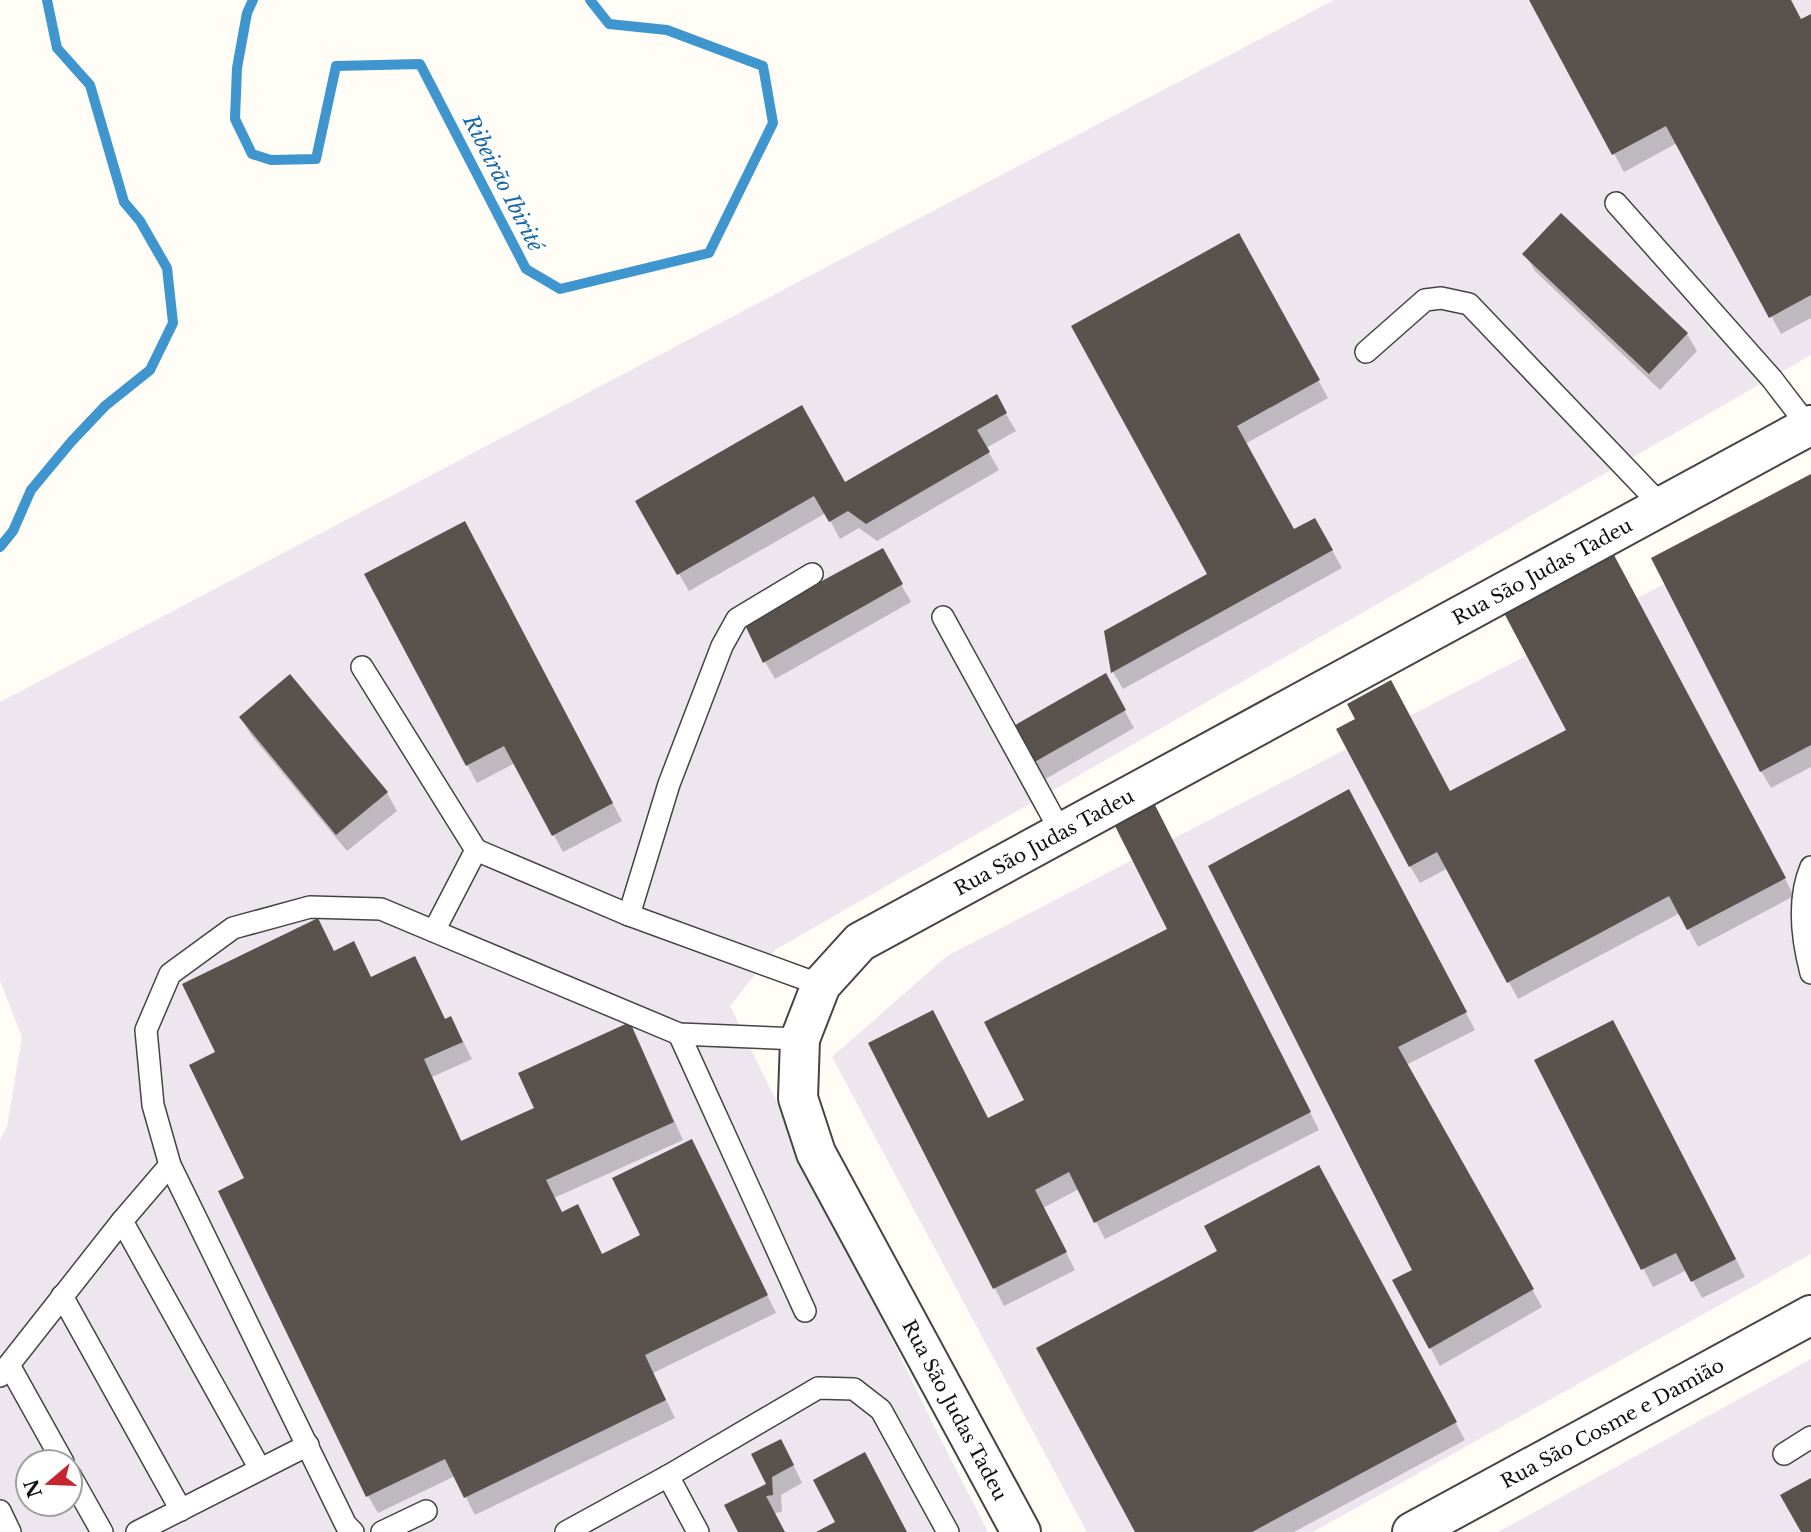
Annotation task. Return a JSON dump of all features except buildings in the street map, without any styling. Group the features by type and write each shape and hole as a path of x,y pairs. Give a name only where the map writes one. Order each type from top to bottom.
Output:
{"street":[{"name":"Rua São Judas Tadeu","path":"1021,1532 816,1153 798,1098 800,1040 821,985 860,942 1810,426"},
{"name":"Rua São Cosme e Damião","path":"1412,1532 1811,1314"}],"lane":[{"path":"1616,203 1772,379 1810,426"},
{"path":"1366,352 1426,300 1441,298 1469,304 1661,505"},
{"path":"629,915 669,784 722,646 737,619 812,574"},
{"path":"943,617 1061,832"},
{"path":"362,667 476,850 629,915 821,985"},
{"path":"434,931 476,850"},
{"path":"1811,867 1803,885 1803,944 1811,973"},
{"path":"353,1532 346,1525 170,1165 153,1105 146,1030 170,974 233,928 310,907 381,909 679,1034 800,1040"},
{"path":"679,1034 805,1311"},
{"path":"54,1448 4,1370 170,1165"},
{"path":"122,1221 260,1469"},
{"path":"62,1296 181,1510"},
{"path":"566,1532 818,1388 853,1389 881,1410 948,1532"},
{"path":"1784,1454 1811,1437"},
{"path":"137,1532 308,1445"},
{"path":"667,1476 698,1532"},
{"path":"84,1500 102,1532"},
{"path":"0,1511 10,1532"},
{"path":"382,1532 426,1511"}],"shaded area":[{"path":"1334,0 1811,0 1811,355 775,950 730,1006 988,1532 0,1532 0,1140 7,1127 22,1037 0,981 0,702"},
{"path":"1811,508 1811,1254 1313,1532 1087,1532 832,1057 947,956"},
{"path":"1811,1359 1811,1532 1498,1532"}],"waterway":[{"name":"Ribeirão Ibirité","path":"0,547 13,531 31,490 71,442 105,406 150,370 173,323 167,268 140,221 124,202 90,85 57,48 47,0"},
{"name":"Ribeirão Ibirité","path":"253,0 247,13 237,68 235,119 252,154 271,160 316,159 336,66 420,64 526,269 560,289 709,253 773,123 763,66 667,30 609,24 590,0"}]}
